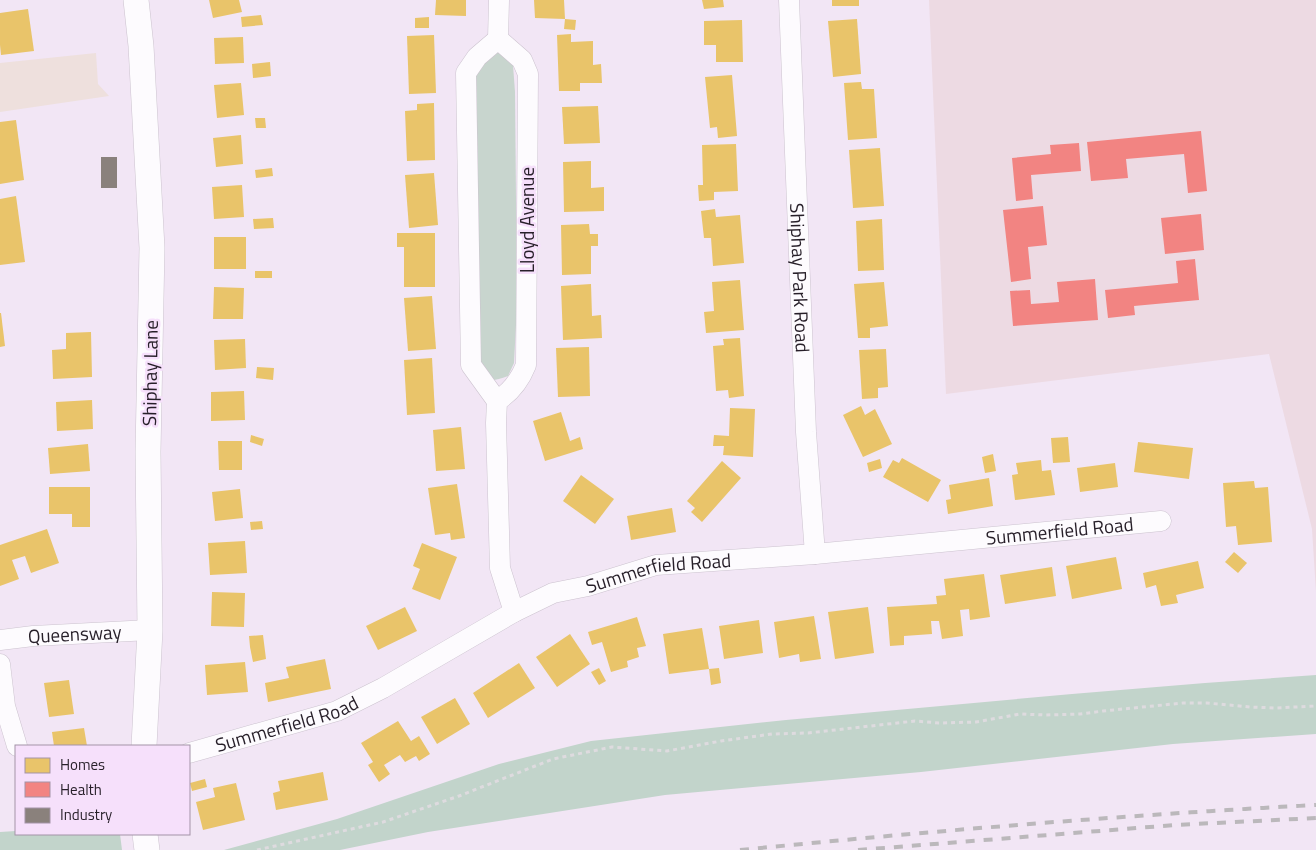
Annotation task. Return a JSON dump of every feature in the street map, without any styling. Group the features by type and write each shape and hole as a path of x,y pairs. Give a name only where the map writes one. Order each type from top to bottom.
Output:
{"street":[{"name":"Shiphay Lane","path":"136,0 141,46 152,248 148,452 150,630 144,745"},
{"path":"500,0 498,39 477,57 466,73 471,365 497,402 500,568 514,612"},
{"name":"Shiphay Park Road","path":"789,0 806,432 815,554"},
{"name":"Lloyd Avenue","path":"497,402 520,379 526,365 528,93 528,74 522,60 498,39"},
{"name":"Summerfield Road","path":"190,753 337,711 383,688 514,612 553,593 588,586 656,565 815,554 1161,521"},
{"name":"Queensway","path":"0,640 33,636 150,630"},
{"path":"0,664 5,706 17,745"},
{"path":"145,835 147,850"}],"path":[{"path":"257,850 383,822 459,796 554,759 612,747 667,750 772,734 808,733 914,721 939,723 976,722 1020,714 1080,714 1183,703 1275,708 1316,706"}],"shaded area":[{"path":"929,0 1316,0 1316,592 1312,529 1269,354 946,394"},
{"path":"496,50 513,65 515,92 517,306 514,363 508,376 496,380 488,380 472,368 471,79"},
{"path":"96,53 98,84 109,96 0,112 0,63"}],"green space":[{"path":"1316,675 1316,734 1173,744 921,772 665,795 428,832 340,850 224,850 337,819 499,764 591,741 786,720 1072,694"},
{"path":"15,831 15,835 120,835 122,850 0,850 0,832"}],"building: Homes":[{"path":"209,0 239,0 242,12 213,18"},
{"path":"436,0 466,0 466,16 435,15"},
{"path":"534,0 564,0 565,19 535,18"},
{"path":"702,0 723,0 724,7 704,9"},
{"path":"832,0 859,0 859,6 832,6"},
{"path":"28,9 34,51 1,55 0,13"},
{"path":"261,15 263,25 242,27 241,17"},
{"path":"429,17 429,28 415,28 415,18"},
{"path":"565,19 576,20 575,30 564,29"},
{"path":"857,19 861,74 833,77 828,21"},
{"path":"742,20 743,62 716,62 716,45 704,45 704,21"},
{"path":"571,34 571,42 593,41 593,65 601,64 602,83 580,83 580,91 559,91 557,35"},
{"path":"434,35 436,93 409,94 407,36"},
{"path":"243,37 244,63 215,64 214,38"},
{"path":"270,62 271,76 253,78 252,64"},
{"path":"732,75 737,136 718,138 717,127 710,128 705,77"},
{"path":"861,82 862,89 874,89 877,138 848,140 844,83"},
{"path":"241,83 244,115 217,118 214,85"},
{"path":"434,103 435,160 407,161 405,111 417,110 417,104"},
{"path":"598,106 600,143 564,144 562,107"},
{"path":"255,118 265,118 266,128 256,128"},
{"path":"16,120 24,180 0,184 0,122"},
{"path":"241,135 243,164 216,167 213,138"},
{"path":"736,144 738,191 714,192 714,200 699,201 698,185 703,185 702,145"},
{"path":"880,148 884,206 853,208 849,150"},
{"path":"591,161 591,188 604,187 604,211 564,212 563,162"},
{"path":"272,168 273,176 256,178 255,170"},
{"path":"434,173 438,225 409,228 405,175"},
{"path":"242,185 244,217 214,219 212,187"},
{"path":"16,196 25,262 0,265 0,199"},
{"path":"715,209 716,217 740,215 744,263 713,266 711,238 704,238 701,211"},
{"path":"273,218 274,228 254,229 253,219"},
{"path":"882,219 884,270 858,271 856,221"},
{"path":"589,224 590,234 598,234 598,246 591,246 591,274 562,275 561,225"},
{"path":"397,233 435,233 435,287 404,287 404,247 397,247"},
{"path":"214,237 246,237 246,269 214,269"},
{"path":"255,271 272,271 272,278 255,278"},
{"path":"740,280 744,330 706,333 704,312 714,311 712,282"},
{"path":"884,282 888,326 870,328 870,338 858,338 854,284"},
{"path":"591,284 592,316 601,315 602,338 563,340 561,286"},
{"path":"214,287 244,288 243,319 213,319"},
{"path":"432,296 436,349 408,351 404,298"},
{"path":"0,313 5,346 0,347"},
{"path":"91,332 92,377 53,379 52,350 66,349 66,333"},
{"path":"740,338 744,396 729,398 728,390 716,391 713,346 724,345 723,339"},
{"path":"245,339 246,368 215,370 214,340"},
{"path":"589,347 590,396 558,397 556,348"},
{"path":"886,349 888,387 878,388 878,398 862,399 859,350"},
{"path":"432,358 435,413 407,415 404,360"},
{"path":"257,367 274,368 273,380 256,378"},
{"path":"244,391 245,420 211,421 211,392"},
{"path":"92,400 93,429 57,431 56,402"},
{"path":"861,406 865,415 875,409 892,444 863,457 843,415"},
{"path":"730,408 755,409 753,457 723,455 724,446 713,446 714,435 729,436"},
{"path":"561,412 570,441 580,437 583,449 545,461 533,421"},
{"path":"461,427 465,469 436,471 433,430"},
{"path":"251,435 264,439 262,446 250,442"},
{"path":"1068,437 1070,462 1053,463 1051,438"},
{"path":"218,441 242,441 242,470 219,470"},
{"path":"1138,442 1193,448 1189,479 1134,472"},
{"path":"88,444 90,471 50,474 48,448"},
{"path":"993,454 996,471 985,473 982,457"},
{"path":"902,458 941,480 928,502 883,477 893,460 899,463"},
{"path":"880,459 882,468 869,472 867,463"},
{"path":"1041,460 1042,471 1051,470 1055,495 1015,500 1012,475 1018,474 1016,463"},
{"path":"722,461 741,478 702,522 691,512 695,508 687,501"},
{"path":"1115,463 1118,487 1080,492 1077,468"},
{"path":"581,475 614,499 595,524 563,501"},
{"path":"989,478 993,506 948,514 946,500 951,499 949,485"},
{"path":"1254,481 1255,488 1268,487 1272,542 1238,545 1236,526 1226,527 1223,483"},
{"path":"457,484 465,538 451,540 450,533 435,535 428,488"},
{"path":"49,487 90,487 90,527 72,527 72,514 49,514"},
{"path":"240,489 243,518 215,521 212,492"},
{"path":"672,508 676,532 631,540 627,516"},
{"path":"262,521 263,529 251,530 250,522"},
{"path":"47,529 59,563 31,573 25,556 12,560 19,579 0,586 0,545"},
{"path":"245,541 247,573 210,575 208,543"},
{"path":"422,543 457,557 440,600 412,589 420,569 413,566"},
{"path":"1234,552 1247,563 1238,573 1225,562"},
{"path":"1116,557 1122,589 1072,599 1066,566"},
{"path":"1198,561 1204,588 1176,595 1178,603 1161,606 1156,585 1146,588 1143,573"},
{"path":"1052,567 1056,596 1005,604 1000,575"},
{"path":"984,574 990,617 970,620 969,609 960,610 963,636 942,639 939,621 931,621 932,634 904,636 904,645 890,646 887,607 937,604 936,596 946,595 944,579"},
{"path":"212,592 245,593 244,627 211,626"},
{"path":"405,607 417,631 378,650 366,626"},
{"path":"868,607 874,653 835,659 828,612"},
{"path":"814,616 821,659 800,662 799,654 779,658 774,622"},
{"path":"637,617 646,646 637,648 639,657 627,661 628,667 611,672 602,642 592,645 588,632"},
{"path":"759,620 763,653 724,659 719,626"},
{"path":"702,628 709,669 669,674 663,634"},
{"path":"570,634 590,664 557,687 536,657"},
{"path":"263,635 266,659 253,662 249,636"},
{"path":"325,659 331,689 268,702 265,683 289,678 286,667"},
{"path":"245,662 248,692 207,695 205,665"},
{"path":"519,663 535,688 488,718 473,693"},
{"path":"599,668 606,681 599,685 591,672"},
{"path":"719,668 721,683 711,685 709,669"},
{"path":"69,680 74,714 49,717 44,683"},
{"path":"455,698 470,724 437,744 421,717"},
{"path":"398,721 411,741 419,736 430,754 419,761 416,756 405,762 400,755 384,765 390,774 379,782 368,765 373,762 361,743"},
{"path":"84,728 87,745 54,745 52,732"},
{"path":"323,772 328,800 276,810 273,793 280,791 278,781"},
{"path":"205,779 207,787 192,791 190,783"},
{"path":"236,783 245,820 203,830 196,802 215,797 213,788"}],"building: Health":[{"path":"1201,131 1207,191 1188,193 1184,154 1126,159 1128,178 1091,181 1087,142"},
{"path":"1079,143 1081,171 1031,175 1033,199 1016,201 1012,158 1051,154 1050,145"},
{"path":"1043,206 1047,245 1028,247 1031,279 1011,282 1003,210"},
{"path":"1201,214 1204,250 1165,254 1161,218"},
{"path":"1195,259 1199,300 1134,306 1135,315 1108,318 1105,290 1178,283 1176,261"},
{"path":"1095,279 1098,320 1013,326 1010,291 1030,290 1031,304 1059,302 1057,282"}],"building: Industry":[{"path":"101,157 117,157 117,188 101,188"}],"railway":[{"path":"740,850 1028,824 1316,805"},
{"path":"858,850 1175,825 1316,818"}]}
